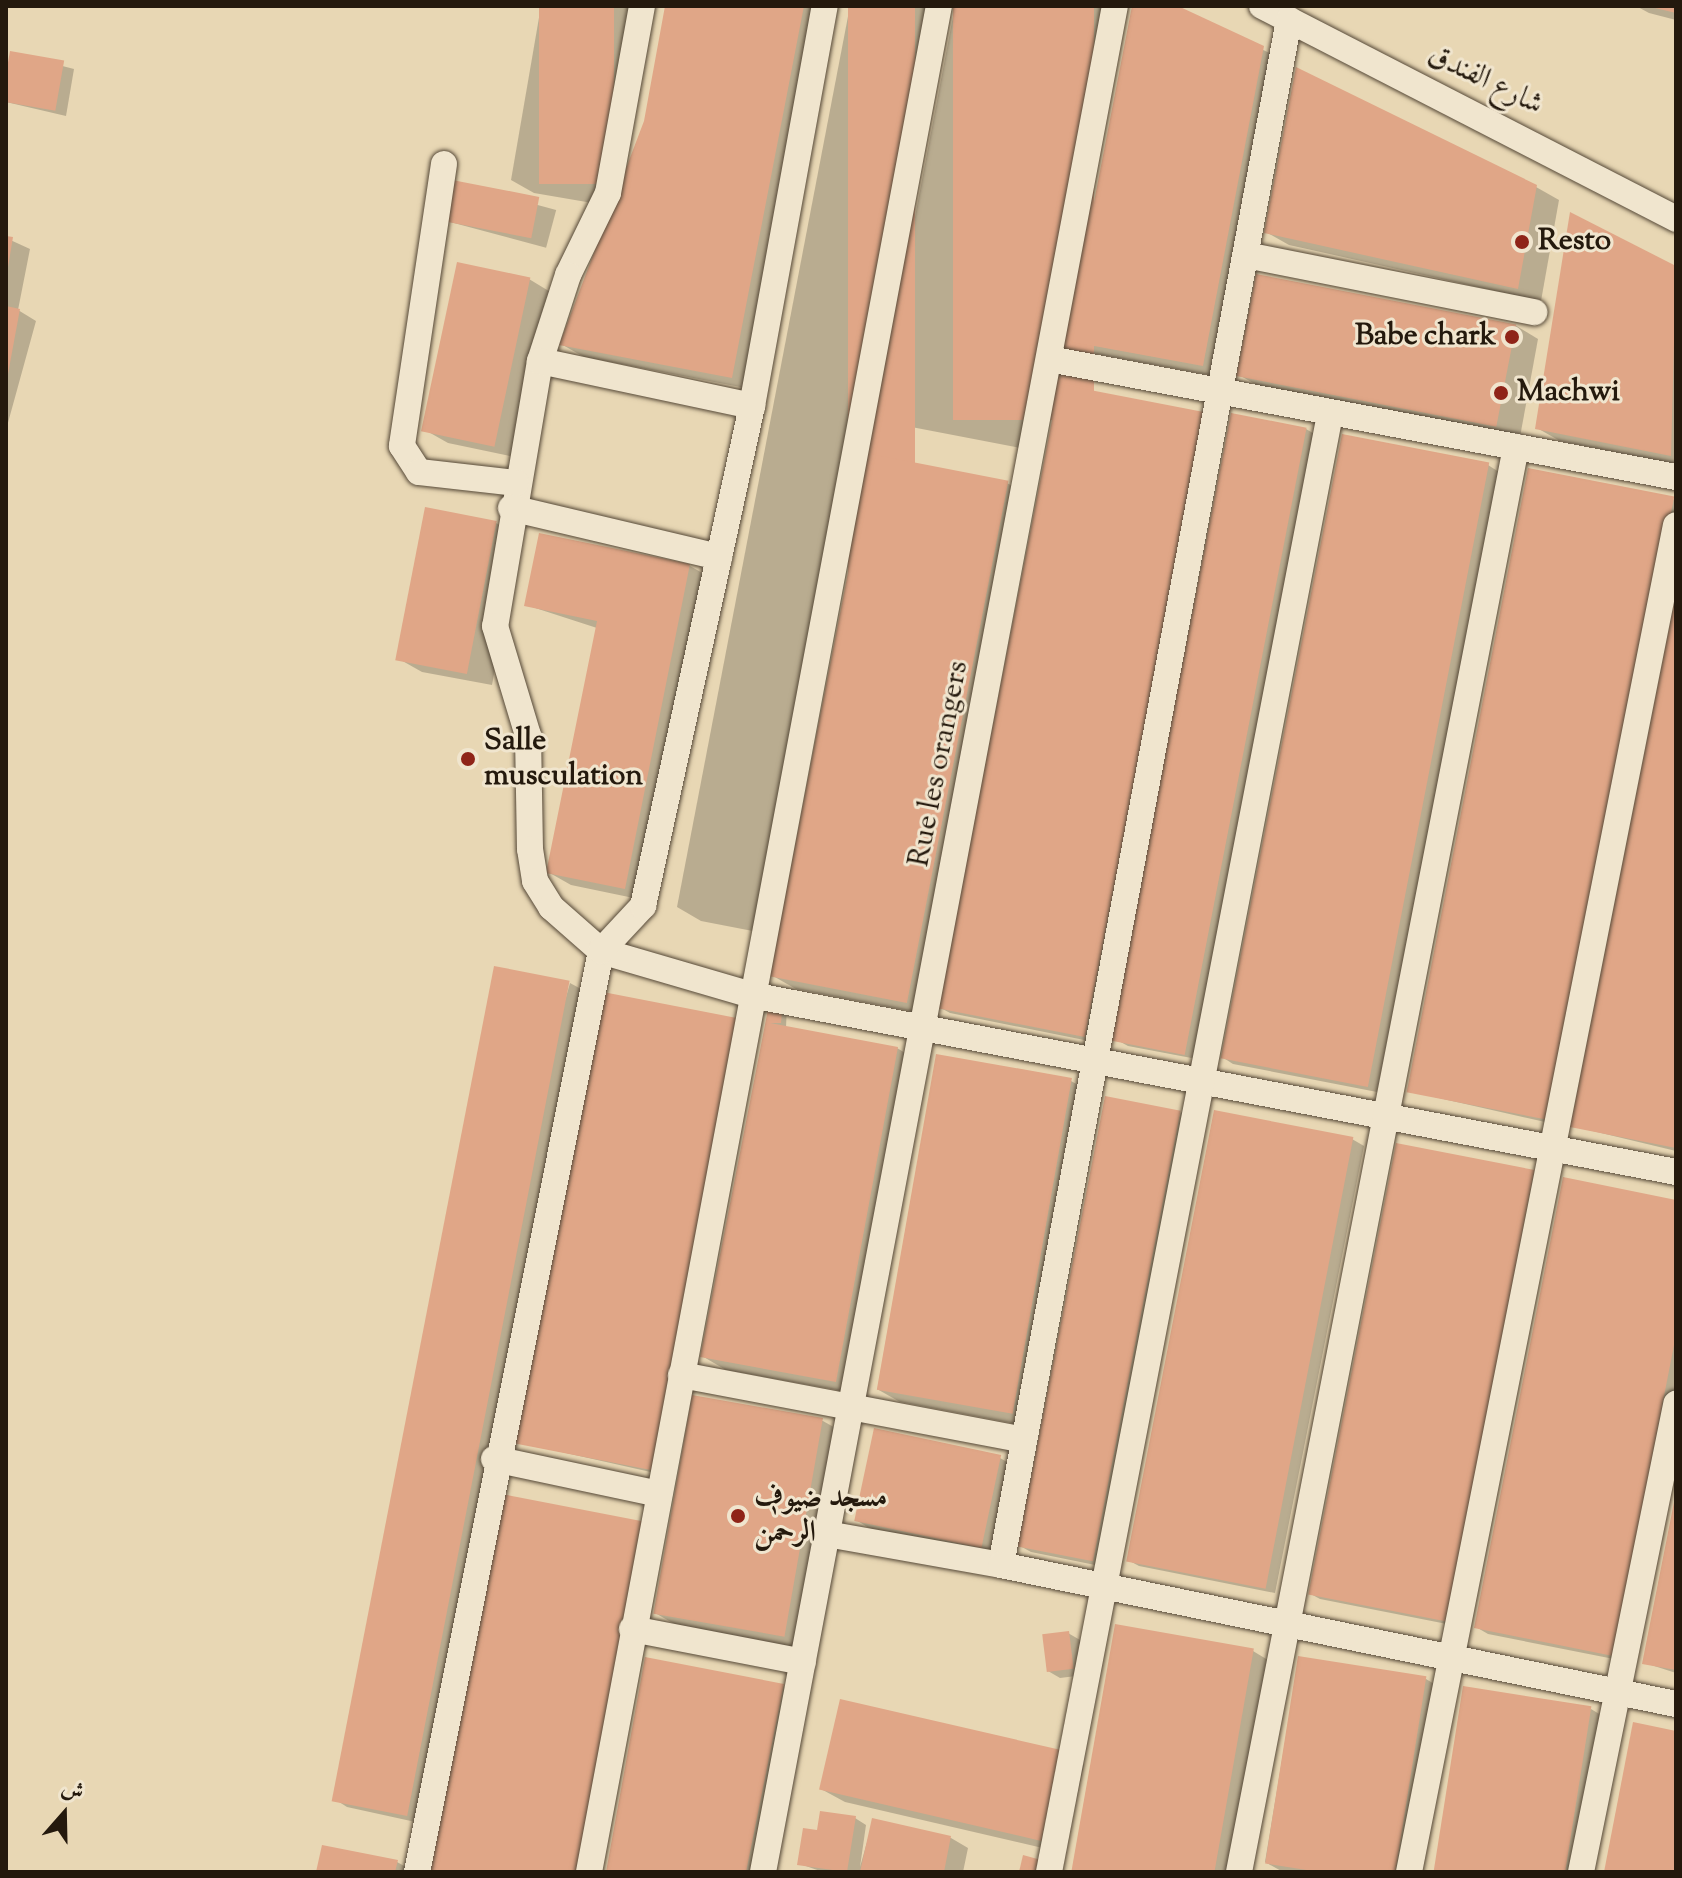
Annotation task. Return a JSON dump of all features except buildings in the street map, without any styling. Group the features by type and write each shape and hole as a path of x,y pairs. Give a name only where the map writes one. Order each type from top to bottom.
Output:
{"street":[{"path":"642,6 608,193 568,275 540,361 513,495 495,626 528,735 535,881 551,907 601,951 751,995 1676,1172"},
{"path":"417,1872 494,1459 601,951 643,906 752,406 825,6"},
{"path":"589,1872 632,1629 939,6"},
{"name":"Rue les orangers","path":"763,1872 1115,6"},
{"name":"شارع الفندق","path":"1262,6 1676,219"},
{"path":"1001,1565 1289,20"},
{"path":"444,164 402,446 419,472 513,495 719,557"},
{"path":"1246,255 1534,312"},
{"path":"1049,359 1676,477"},
{"path":"540,361 752,406"},
{"path":"1049,1872 1330,414"},
{"path":"1239,1872 1516,449"},
{"path":"1409,1872 1676,525"},
{"path":"681,1375 1024,1440"},
{"path":"1581,1872 1676,1404"},
{"path":"494,1459 659,1494"},
{"path":"827,1534 1001,1565 1676,1704"},
{"path":"632,1629 803,1662"}],"place":[{"name":"Resto","path":"1522,242"},
{"name":"Babe chark","path":"1512,337"},
{"name":"Machwi","path":"1501,393"},
{"name":"Salle musculation","path":"468,759"},
{"name":"مسجد ضيوف الرحمٰن","path":"738,1516"}]}
